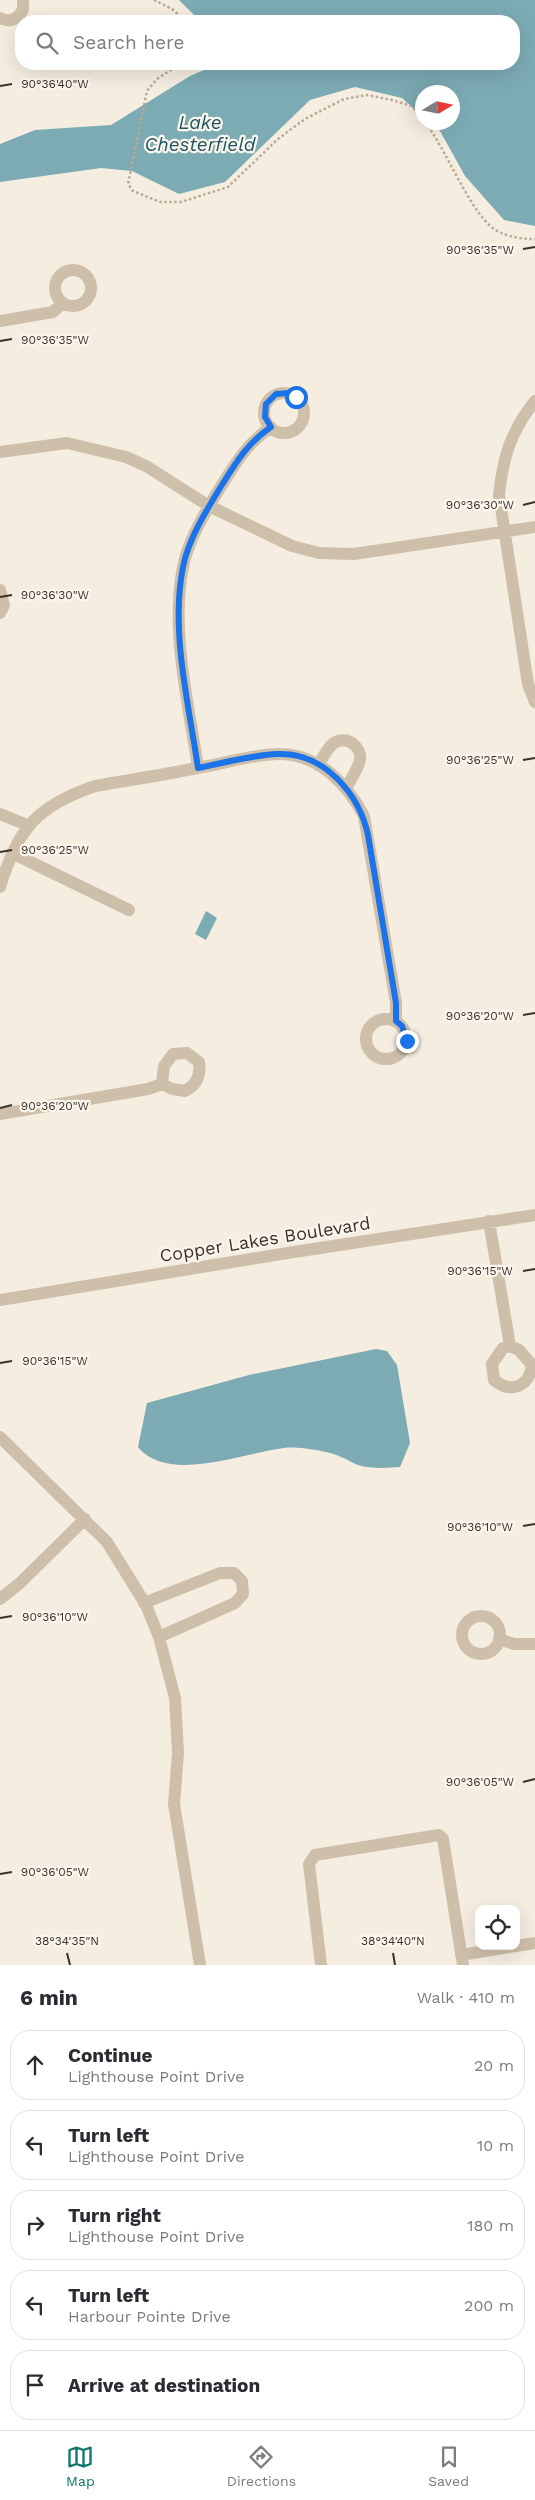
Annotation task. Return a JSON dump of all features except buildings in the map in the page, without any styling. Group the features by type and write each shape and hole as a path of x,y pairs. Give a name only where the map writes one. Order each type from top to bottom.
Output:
{"street":[{"path":"18,15 23,9 23,0"},
{"path":"0,18 11,20 15,18"},
{"path":"0,321 53,312 63,303"},
{"path":"535,401 511,437 499,495 503,532 528,684 535,702"},
{"path":"198,768 181,647 178,606 183,566 209,506 245,448 256,437 271,427"},
{"path":"0,452 67,443 126,457 146,466 209,506 284,542 319,554 354,554 535,527"},
{"path":"0,590 4,605 0,612"},
{"path":"318,765 330,746 336,742 342,740 353,743 359,750 360,762 346,788"},
{"path":"0,887 12,853 27,826 54,803 95,786 279,754 296,756 318,765 335,776 346,788 364,816 396,1003 396,1021"},
{"path":"0,814 27,826"},
{"path":"12,853 129,910"},
{"path":"0,1114 148,1089 162,1084"},
{"name":"Copper Lakes Boulevard","path":"0,1300 535,1215"},
{"path":"489,1221 510,1346"},
{"path":"0,1437 107,1542 144,1603 159,1637 175,1698 178,1753 174,1804 200,1965"},
{"path":"0,1599 20,1583 85,1519"},
{"path":"144,1603 220,1573 234,1573 242,1581 243,1594 235,1603 159,1637"},
{"path":"499,1639 514,1644 535,1644"},
{"path":"321,1965 309,1864 315,1855 439,1835 443,1839 462,1960 501,1950"},
{"path":"520,1945 535,1943"}],"path":[{"path":"154,0 172,9 179,15"},
{"path":"171,70 157,79 147,91 128,184 133,191 160,202 181,202 228,187 278,139 305,119 344,99 367,95 412,106 415,110"},
{"path":"429,130 478,212 493,228 505,235 535,239"}],"water":[{"name":"Lake Chesterfield","path":"179,0 535,0 535,226 504,220 465,176 439,130 460,130 460,85 415,85 415,110 402,98 355,87 310,100 225,182 179,194 132,171 101,168 0,182 0,144 35,130 111,125 190,76 204,70 520,70 520,15 194,15"},
{"path":"206,911 217,918 206,940 195,934"},
{"path":"376,1349 387,1351 397,1365 410,1443 400,1467 379,1468 363,1466 329,1453 305,1448 284,1448 228,1460 187,1465 168,1463 151,1458 138,1447 147,1403 249,1375"}],"route":[{"path":"296,397 290,393 283,392 270,398 264,410 265,417 271,427 256,437 245,448 226,477 209,506 183,566 178,606 179,624 198,768 239,759 279,754 296,756 324,767 335,776 356,801 364,816 368,835 396,1003 396,1021 406,1033 407,1041"}]}
